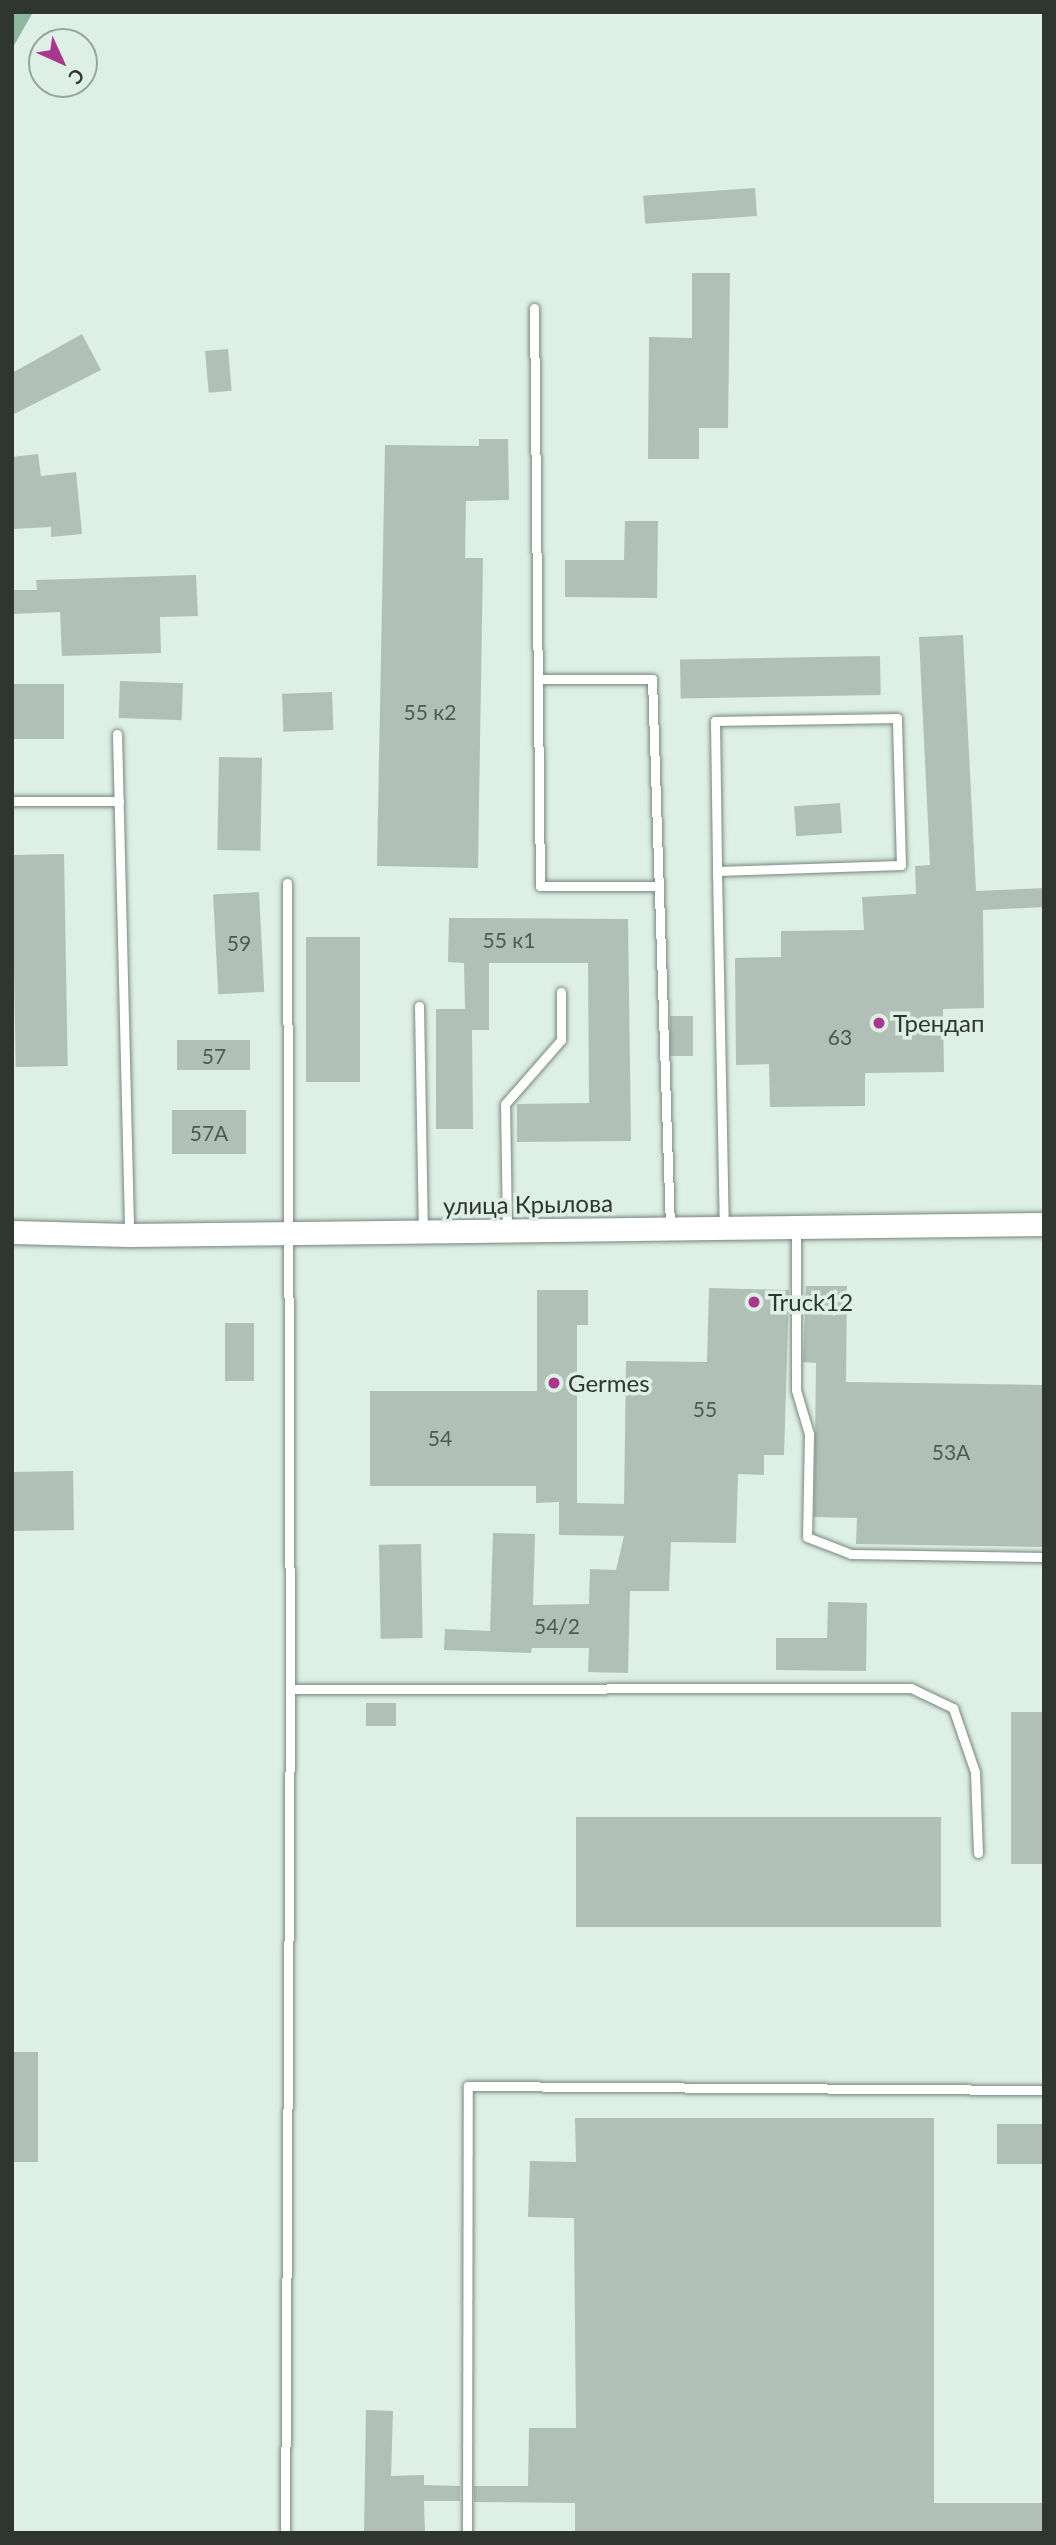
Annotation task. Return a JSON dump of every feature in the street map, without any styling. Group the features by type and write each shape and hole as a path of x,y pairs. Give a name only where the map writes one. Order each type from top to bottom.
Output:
{"street":[{"name":"улица Крылова","path":"12,1232 129,1235 1044,1224"}],"lane":[{"path":"534,307 541,886 659,886"},
{"path":"538,680 652,679 670,1228"},
{"path":"717,871 901,865 897,718 715,722 717,871 724,1228"},
{"path":"117,734 129,1235"},
{"path":"12,801 119,801"},
{"path":"285,2533 290,1689 287,883"},
{"path":"507,1230 505,1104 561,1040 561,992"},
{"path":"419,1006 423,1231"},
{"path":"796,1227 796,1390 809,1434 807,1538 851,1554 1044,1557"},
{"path":"290,1689 911,1688 953,1708 975,1772 978,1853"},
{"path":"467,2533 468,2086 1044,2090"}],"shaded area":[{"path":"12,12 33,12 12,49"}],"building":[{"path":"755,188 757,216 645,224 643,196"},
{"path":"692,273 730,273 728,428 699,428 699,459 648,459 649,337 692,338"},
{"path":"82,334 101,370 12,415 12,373"},
{"path":"228,349 232,391 209,393 205,351"},
{"path":"479,439 508,439 509,500 466,501 465,558 483,558 478,868 377,866 385,445 479,446"},
{"path":"38,454 41,476 76,472 82,534 51,537 51,527 12,529 12,457"},
{"path":"625,521 658,521 657,598 565,597 565,560 624,560"},
{"path":"196,575 198,616 160,617 161,653 62,656 60,612 12,614 12,590 37,590 36,580"},
{"path":"963,635 976,891 1044,888 1044,907 983,910 984,1008 943,1009 944,1072 865,1073 865,1106 770,1107 769,1064 736,1065 735,958 781,957 781,931 864,930 862,897 916,894 915,866 930,865 919,637"},
{"path":"880,656 881,695 681,698 680,659"},
{"path":"120,681 183,683 182,720 119,718"},
{"path":"12,684 64,684 64,739 12,739"},
{"path":"332,692 333,730 283,732 282,694"},
{"path":"219,757 262,758 260,851 217,850"},
{"path":"840,803 842,833 796,836 794,806"},
{"path":"64,854 68,1066 16,1067 12,855"},
{"path":"259,892 264,992 218,994 213,894"},
{"path":"449,918 628,919 631,1141 517,1142 517,1104 589,1103 588,963 489,963 489,1030 472,1030 473,1129 436,1129 436,1009 465,1009 464,963 448,962"},
{"path":"306,937 360,937 360,1082 306,1082"},
{"path":"670,1016 693,1016 693,1056 670,1056"},
{"path":"177,1040 250,1040 250,1070 177,1070"},
{"path":"172,1110 246,1110 246,1154 172,1154"},
{"path":"806,1286 847,1286 846,1382 1044,1385 1044,1547 856,1544 857,1518 814,1517 816,1363 803,1362"},
{"path":"709,1288 789,1290 784,1455 764,1455 764,1475 738,1474 736,1543 671,1542 669,1591 630,1591 628,1673 588,1672 589,1648 532,1648 531,1653 444,1650 445,1629 490,1631 493,1533 535,1534 533,1605 589,1604 590,1569 616,1570 624,1536 559,1535 559,1502 536,1503 536,1486 370,1486 370,1391 537,1391 537,1290 588,1290 588,1325 577,1325 577,1503 624,1504 626,1361 707,1362"},
{"path":"225,1323 254,1323 254,1381 225,1381"},
{"path":"73,1471 74,1530 13,1531 12,1472"},
{"path":"421,1544 423,1638 381,1639 379,1545"},
{"path":"828,1602 867,1603 866,1671 776,1670 776,1638 827,1638"},
{"path":"366,1703 396,1703 396,1726 366,1726"},
{"path":"1011,1712 1044,1712 1044,1864 1011,1864"},
{"path":"576,1817 941,1817 941,1927 576,1927"},
{"path":"12,2052 38,2052 38,2162 12,2162"},
{"path":"575,2118 934,2118 934,2503 1044,2503 1044,2533 575,2533 575,2503 474,2502 474,2486 528,2486 529,2428 576,2428 574,2218 528,2217 530,2161 576,2162"},
{"path":"997,2124 1044,2124 1044,2164 997,2164"},
{"path":"366,2410 393,2411 391,2476 424,2475 424,2485 460,2486 460,2501 424,2501 425,2533 364,2533"}],"place":[{"name":"Трендап","path":"879,1023"},
{"name":"Truck12","path":"754,1302"},
{"name":"Germes","path":"554,1383"}]}
